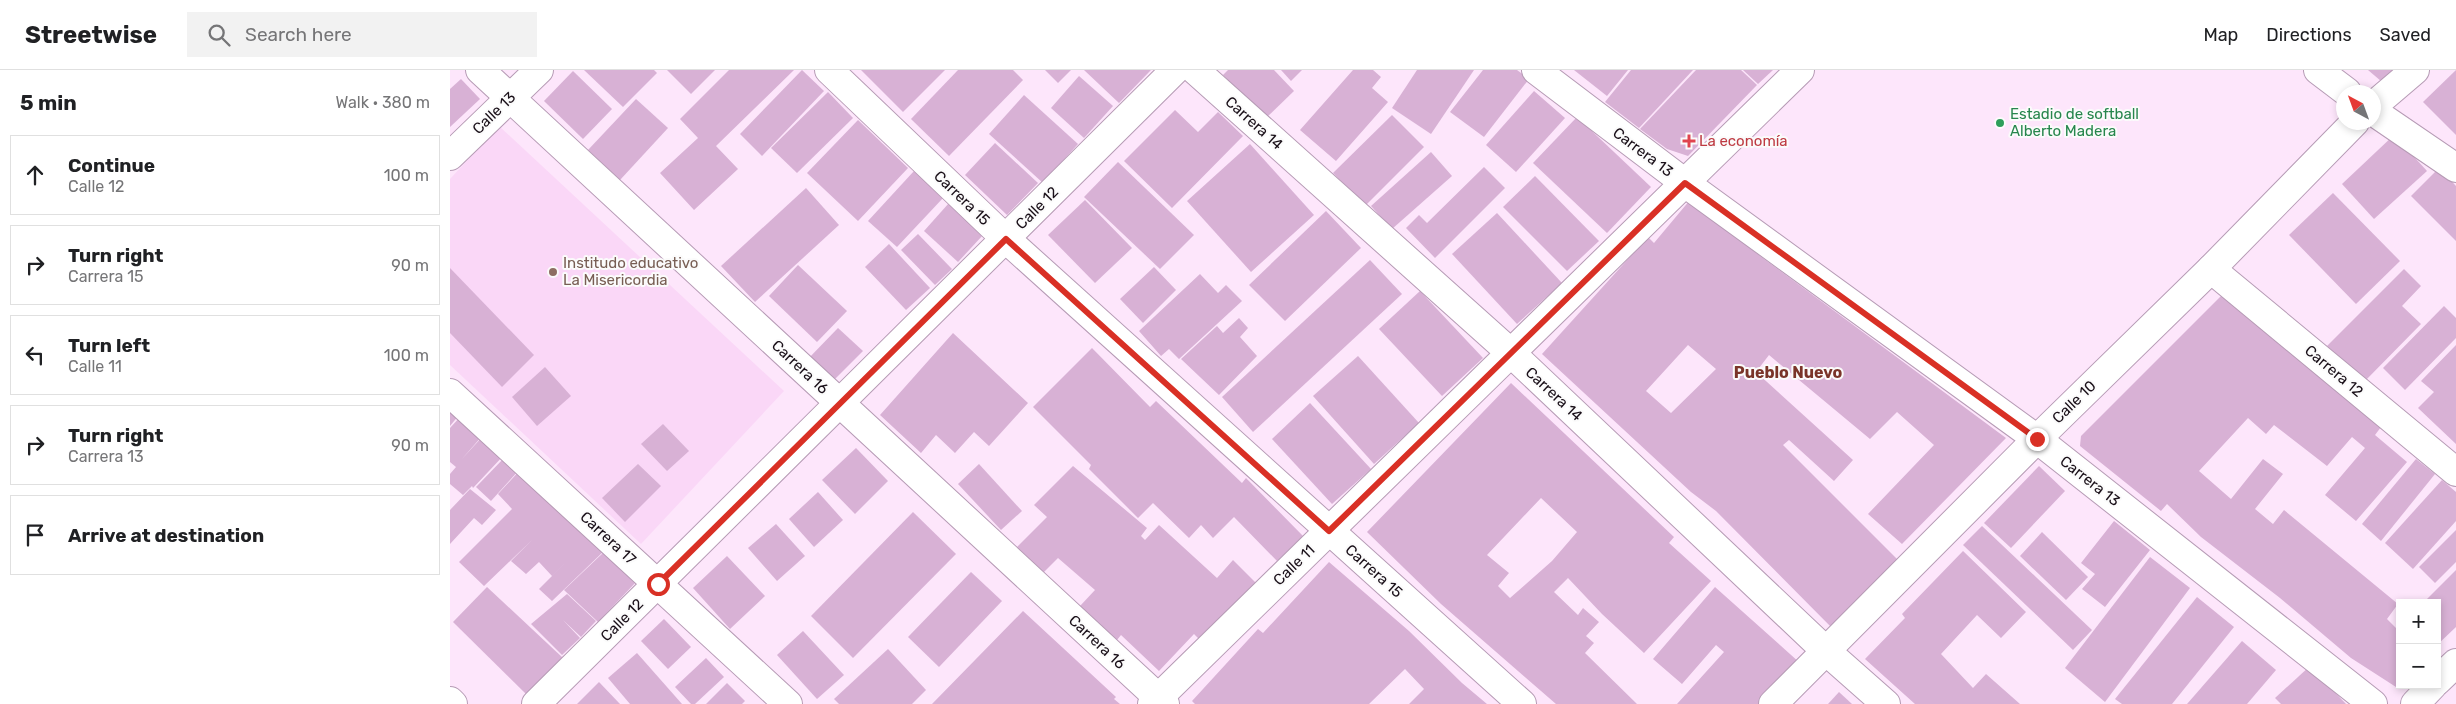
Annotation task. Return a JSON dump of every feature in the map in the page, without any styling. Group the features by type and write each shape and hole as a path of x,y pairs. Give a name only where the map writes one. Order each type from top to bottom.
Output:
{"street":[{"name":"Carrera 16","path":"480,70 1158,702"},
{"name":"Calle 13","path":"450,156 539,70"},
{"name":"Carrera 15","path":"829,70 1006,239 1522,704"},
{"name":"Calle 12","path":"536,704 1175,70"},
{"name":"Carrera 14","path":"1194,70 1511,353 1826,651 1886,704"},
{"name":"Carrera 13","path":"1536,70 1685,183 2037,439 2373,704"},
{"name":"Calle 11","path":"1158,702 1329,531 1800,70"},
{"path":"2318,70 2338,85"},
{"path":"2381,99 2415,70"},
{"path":"2381,117 2456,168"},
{"name":"Calle 10","path":"1773,704 2037,439 2211,269 2347,130"},
{"name":"Carrera 12","path":"2211,269 2456,472"},
{"name":"Carrera 17","path":"450,393 788,704"},
{"path":"2441,678 2456,663"},
{"path":"2415,704 2429,689"},
{"path":"450,701 453,704"}],"shaded area":[{"name":"Institudo educativo La Misericordia","path":"499,126 784,391 641,544 450,365 450,179"}],"building":[{"path":"584,70 654,70 657,73 623,107"},
{"path":"667,70 715,70 691,94"},
{"path":"729,70 794,70 716,146 738,169 694,210 660,173 698,138 680,119"},
{"path":"802,70 824,91 762,156 740,134"},
{"path":"861,70 945,70 903,112"},
{"path":"958,70 1013,70 1023,80 949,156 911,119"},
{"path":"1045,70 1071,70 1058,83"},
{"path":"1084,70 1151,70 1119,103"},
{"path":"1228,70 1274,70 1294,91 1266,118 1223,75"},
{"path":"1281,70 1302,70 1291,81"},
{"path":"1353,70 1373,70 1381,77 1372,88 1388,102 1336,161 1300,130"},
{"path":"1417,70 1474,70 1431,134 1392,108"},
{"path":"1483,70 1517,70 1529,79 1484,137 1450,112"},
{"path":"1574,70 1628,70 1607,96"},
{"path":"1631,70 1693,70 1639,128 1605,102"},
{"path":"1696,70 1741,70 1757,85 1688,156 1667,149 1640,129"},
{"path":"1743,70 1773,70 1758,84"},
{"path":"2368,70 2403,70 2388,87"},
{"path":"2456,70 2456,135 2423,102"},
{"path":"573,71 612,109 583,139 544,101"},
{"path":"1079,76 1113,106 1084,138 1051,108"},
{"path":"461,79 480,99 450,127 450,89"},
{"path":"1534,91 1565,118 1516,172 1486,145"},
{"path":"828,92 853,118 797,173 771,148"},
{"path":"1024,95 1078,144 1043,183 989,134"},
{"path":"636,99 668,128 620,180 588,150"},
{"path":"1175,110 1198,132 1218,112 1243,136 1172,208 1124,161"},
{"path":"1392,115 1424,147 1365,206 1333,173"},
{"path":"1577,117 1651,187 1607,233 1533,163"},
{"path":"858,120 908,168 858,221 807,173"},
{"path":"2394,135 2427,171 2374,219 2342,184"},
{"path":"995,143 1038,183 1007,215 965,175"},
{"path":"1250,144 1314,215 1251,272 1187,201"},
{"path":"1431,152 1452,176 1392,229 1371,206"},
{"path":"1118,162 1194,235 1160,269 1084,197"},
{"path":"1484,167 1505,188 1435,258 1406,228 1419,215 1427,223"},
{"path":"2439,168 2456,186 2456,241 2411,196"},
{"path":"914,171 943,198 897,247 868,221"},
{"path":"1535,176 1599,241 1567,271 1503,207"},
{"path":"806,188 839,225 755,302 721,266"},
{"path":"2333,193 2400,261 2356,304 2289,235"},
{"path":"1085,200 1132,248 1095,283 1048,235"},
{"path":"1690,200 1764,259 2006,438 1902,544 1868,514 1934,445 1897,412 1870,439 1769,355 1756,372 1853,460 1834,481 1789,440 1783,445 1900,562 1833,629 1716,511 1691,492 1542,354 1648,237 1654,243","holes":["1688,345 1716,369 1671,413 1646,391"]},
{"path":"949,203 983,235 958,262 924,231"},
{"path":"1326,211 1361,248 1285,321 1249,285"},
{"path":"1497,213 1562,283 1517,324 1452,254"},
{"path":"918,234 952,269 935,285 901,250"},
{"path":"889,244 930,288 906,310 865,267"},
{"path":"1370,260 1402,294 1253,432 1222,397"},
{"path":"798,265 847,311 817,342 769,296"},
{"path":"1154,267 1176,290 1143,323 1120,299"},
{"path":"450,268 534,355 502,387 450,333"},
{"path":"2404,269 2421,286 2402,306 2421,324 2364,382 2327,346"},
{"path":"1200,274 1218,293 1226,285 1242,301 1179,359 1169,349 1161,356 1139,331"},
{"path":"1420,291 1483,358 1442,396 1379,329"},
{"path":"2223,294 2318,376 2343,394 2381,427 2375,435 2407,462 2356,521 2325,495 2365,448 2352,437 2327,466 2274,425 2266,434 2248,418 2199,471 2231,499 2263,459 2283,474 2255,509 2273,524 2284,510 2396,602 2396,607 2387,619 2396,628 2396,687 2351,658 2280,598 2201,537 2167,504 2161,511 2080,446 2081,436"},
{"path":"2444,306 2456,318 2456,338 2405,390 2383,368"},
{"path":"1239,318 1248,328 1240,337 1257,356 1219,395 1181,359 1217,326 1223,333"},
{"path":"838,328 863,351 830,384 806,361"},
{"path":"953,333 1028,403 989,446 974,432 955,453 936,435 921,453 880,415"},
{"path":"2456,345 2456,444 2418,408 2434,392 2421,381"},
{"path":"1092,348 1150,407 1156,401 1242,483 1246,478 1303,536 1277,561 1234,517 1213,538 1201,525 1189,538 1153,503 1138,518 1089,469 1091,465 1033,407"},
{"path":"1358,356 1419,423 1374,464 1313,396"},
{"path":"545,367 571,396 537,426 512,397"},
{"path":"1511,383 1674,537 1669,543 1711,581 1644,653 1602,614 1568,578 1554,592 1578,615 1583,608 1599,622 1586,636 1594,643 1585,653 1637,704 1556,704 1441,604 1367,532","holes":["1541,498 1577,532 1552,561 1510,598 1498,586 1509,573 1487,555"]},
{"path":"1310,403 1371,469 1332,504 1272,439"},
{"path":"450,406 459,415 450,426"},
{"path":"461,416 483,435 461,460 484,435 504,455 473,488 472,486 463,495 450,484 450,474 456,467 450,462 450,428"},
{"path":"663,424 689,451 667,471 641,444"},
{"path":"856,448 888,481 855,514 822,480"},
{"path":"505,457 519,470 491,501 476,487"},
{"path":"2416,459 2435,474 2381,541 2362,524"},
{"path":"638,464 661,486 625,522 602,498"},
{"path":"979,464 1022,511 1001,530 958,484"},
{"path":"1073,466 1147,528 1141,536 1145,540 1159,525 1217,578 1233,560 1256,583 1201,641 1194,634 1159,671 1121,635 1117,640 1080,606 1095,590 1058,558 1041,575 1014,550 1047,517 1034,505"},
{"path":"2039,466 2065,491 2011,548 1984,523"},
{"path":"521,469 605,550 552,601 539,589 552,576 539,562 526,574 511,561 532,540 484,586 459,562 512,509 498,494"},
{"path":"2442,480 2456,492 2456,521 2413,569 2385,543"},
{"path":"470,489 496,510 482,525 474,518 450,544 450,510"},
{"path":"818,492 843,520 814,547 789,519"},
{"path":"913,512 956,554 853,658 811,616"},
{"path":"2114,521 2150,550 2105,607 2082,589 2095,574 2081,563"},
{"path":"776,524 805,556 777,581 748,548"},
{"path":"1982,526 2092,630 2073,650 1963,545"},
{"path":"2456,530 2456,562 2435,583 2419,567"},
{"path":"2042,532 2088,577 2066,600 2020,556"},
{"path":"605,551 637,581 598,622 564,590"},
{"path":"1963,551 2026,612 2001,638 1977,615 1941,654 1973,688 1986,674 2020,704 1915,704 1865,659 1905,618 1902,614"},
{"path":"727,556 765,596 730,629 693,588"},
{"path":"2150,557 2190,588 2105,702 2065,668"},
{"path":"1329,562 1409,631 1462,683 1487,704 1409,704 1424,689 1405,669 1369,704 1195,704 1192,701 1258,629 1263,633"},
{"path":"2456,570 2456,627 2441,641 2441,599 2427,599"},
{"path":"971,572 1002,601 939,667 908,637"},
{"path":"487,587 563,658 526,694 453,622"},
{"path":"1715,587 1800,663 1763,704 1677,704 1724,652 1716,645 1682,684 1653,659"},
{"path":"567,594 596,621 581,637 563,620 580,638 562,655 531,624"},
{"path":"2197,597 2234,627 2172,704 2122,704 2115,699"},
{"path":"1023,611 1116,697 1114,699 1120,704 932,704"},
{"path":"664,619 691,647 668,669 641,641"},
{"path":"803,631 844,675 817,699 777,655"},
{"path":"2242,641 2276,670 2247,704 2187,704"},
{"path":"888,649 926,690 912,704 839,704 834,699"},
{"path":"637,653 682,704 630,704 608,678"},
{"path":"706,658 724,677 695,704 691,704 675,687"},
{"path":"2310,666 2346,704 2281,704 2275,698"},
{"path":"599,682 620,704 577,704"},
{"path":"727,683 745,701 742,704 706,704"},
{"path":"1839,692 1852,704 1828,704"}],"place":[{"name":"Estadio de softball Alberto Madera","path":"2000,123"},
{"name":"La economía","path":"1689,141"},
{"name":"Institudo educativo La Misericordia","path":"553,272"}],"district":[{"name":"Pueblo Nuevo","path":"1788,372"}],"route":[{"path":"658,584 1006,239 1329,531 1685,183 2037,439"}]}
